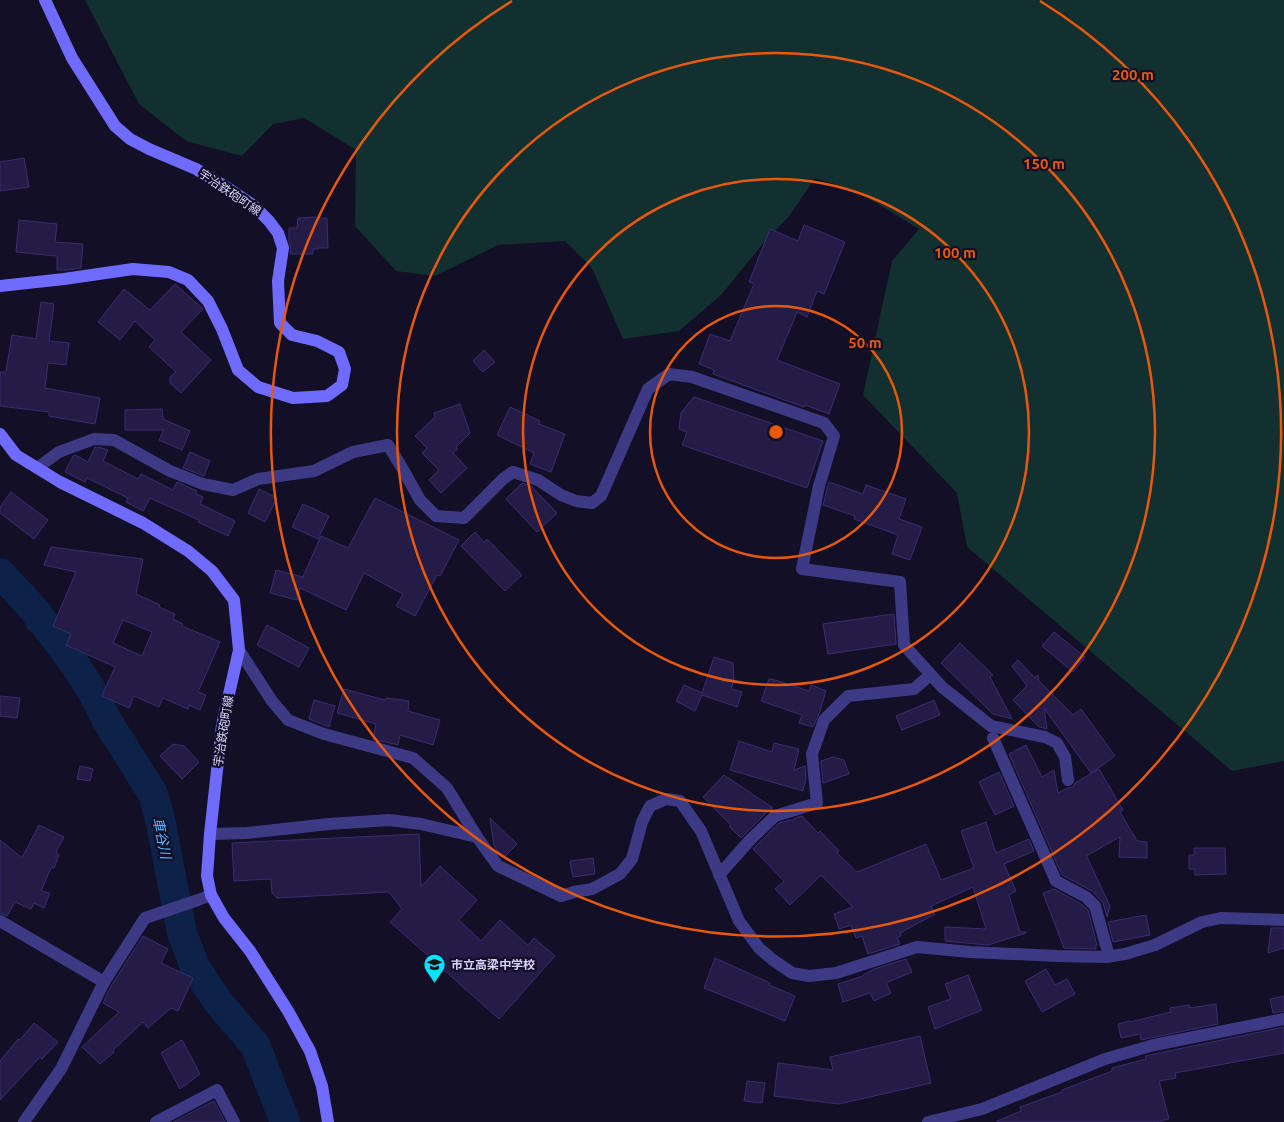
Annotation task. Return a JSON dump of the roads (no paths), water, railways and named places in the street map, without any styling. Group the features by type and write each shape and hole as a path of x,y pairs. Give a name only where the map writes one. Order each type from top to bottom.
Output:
{"main road":[{"name":"宇治鉄砲町線","path":"0,286 133,269 169,272 188,280 208,301 222,329 238,370 258,387 293,398 327,396 342,385 345,369 340,352 317,341 292,335 280,323 278,281 283,248 278,233 269,221 254,206 213,179 196,169 130,139 115,126 72,58 45,0"},
{"name":"宇治鉄砲町線","path":"0,434 16,455 60,482 143,523 188,551 212,571 234,600 239,650 222,725 207,876 211,895 224,918 250,951 288,1011 310,1051 322,1086 328,1122"}],"street":[{"path":"37,468 59,452 94,439 114,440 170,471 203,484 233,490 258,479 314,470 353,452 388,445 420,500 436,516 464,518 513,472 538,480 568,498 592,503 601,496 648,389 669,374 692,377 824,423 834,436 819,486 802,569 900,582 904,646 942,687 991,726 1045,736 1057,743 1065,757 1068,780"},
{"path":"239,650 272,701 288,720 324,734 413,758 447,788 477,837 498,866 561,896 592,889 620,874 632,859 642,822 650,806 666,800 680,801 701,831 739,921 760,948 792,973 809,976 836,973 917,947 970,952 1109,956 1125,954 1155,945 1202,922 1221,918 1284,920"},
{"path":"719,875 750,840 775,816 817,803 812,754 824,720 848,696 914,689 930,674"},
{"path":"993,738 1056,881 1086,897 1095,906 1109,956"},
{"path":"210,834 247,833 389,820 422,824 477,837"},
{"path":"24,1122 61,1069 104,982 145,918 211,895"},
{"path":"0,921 104,982"},
{"path":"928,1122 982,1109 1105,1059 1154,1045 1284,1019"},
{"path":"156,1122 217,1090 234,1122"}],"waterway":[{"name":"車谷川","path":"0,573 38,614 39,619 41,619 76,667 153,794 160,819 182,933 195,967 218,1002 255,1045 285,1122"}],"place":[{"name":"市立高梁中学校","path":"435,983"}]}
